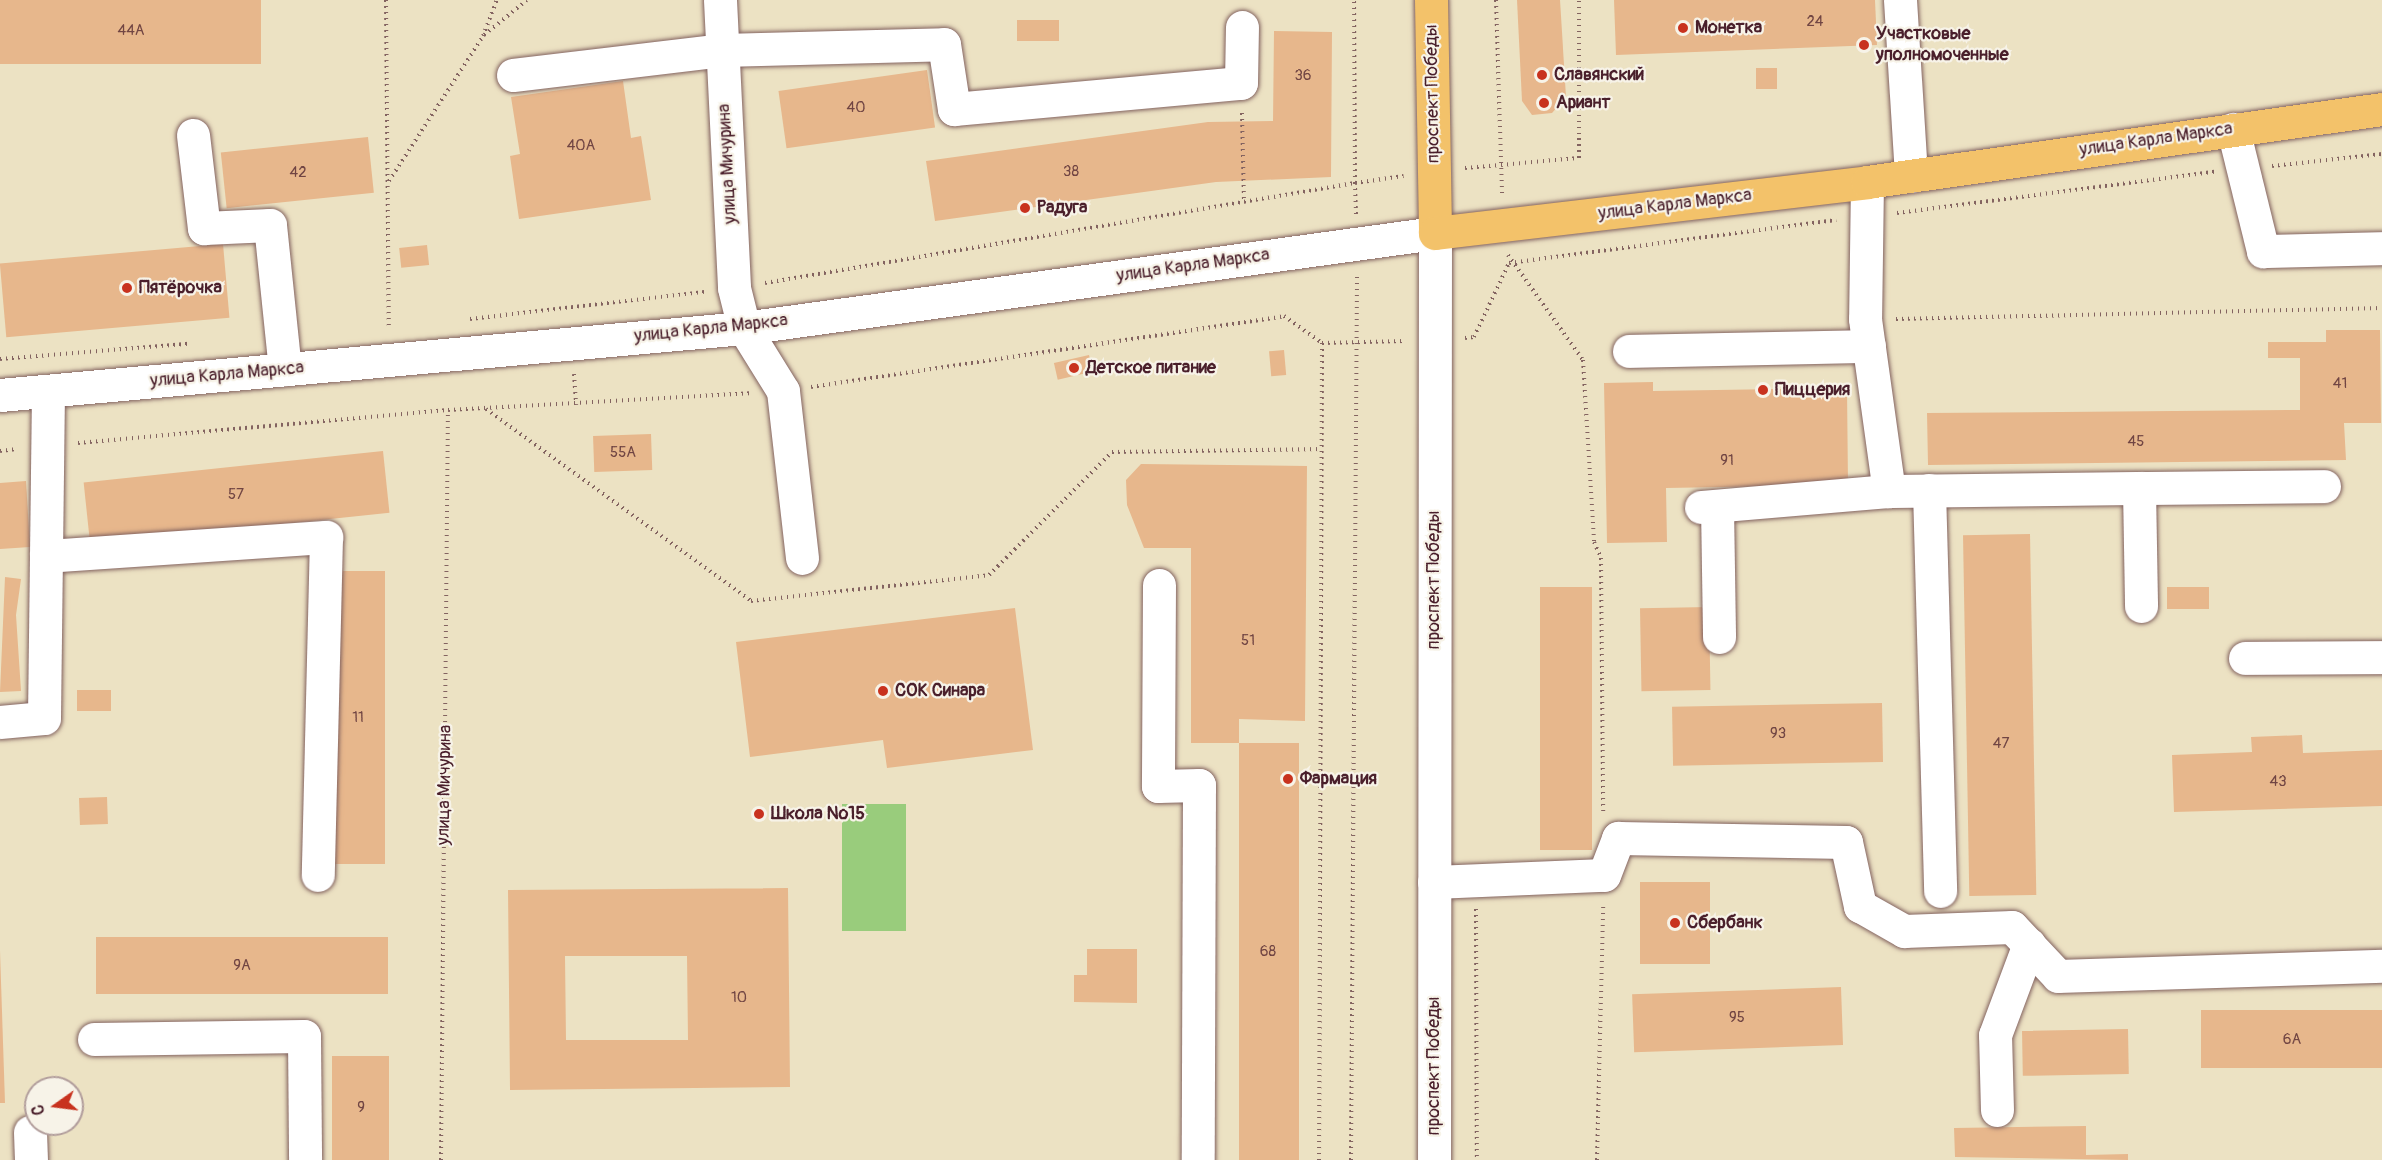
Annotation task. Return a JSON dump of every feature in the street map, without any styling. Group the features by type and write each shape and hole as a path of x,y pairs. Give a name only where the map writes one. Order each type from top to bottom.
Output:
{"main road":[{"name":"проспект Победы","path":"1431,0 1435,233"},
{"name":"улица Карла Маркса","path":"1435,233 1867,182 2382,109"}],"street":[{"name":"улица Мичурина","path":"720,0 734,288 744,328 783,391"},
{"path":"1900,0 1911,176"},
{"path":"513,75 722,50 944,44 954,109 1241,83 1242,27"},
{"path":"2233,129 2263,251 2382,248"},
{"path":"193,135 204,228 270,225 285,369"},
{"path":"1867,182 1867,333 1889,491"},
{"name":"улица Карла Маркса","path":"0,395 744,328 1435,233"},
{"name":"проспект Победы","path":"1434,1160 1435,233"},
{"path":"1629,351 1867,333"},
{"path":"0,722 44,718 48,391"},
{"path":"783,391 802,558"},
{"path":"1719,637 1709,507 1889,491 2324,486"},
{"path":"2139,488 2141,606"},
{"path":"1929,490 1940,891"},
{"path":"46,556 326,537 318,875"},
{"path":"1159,585 1158,786 1199,785 1198,1160"},
{"path":"2245,658 2382,657"},
{"path":"1434,882 1604,875 1618,838 1846,842 1860,906 1904,931 2012,927 2058,976 2382,966"},
{"path":"1996,1110 1995,1035 2029,944"},
{"path":"94,1039 304,1036 305,1160"}],"path":[{"path":"386,0 389,328"},
{"path":"388,181 483,36 497,0"},
{"path":"483,36 527,0"},
{"path":"1496,0 1500,165 1509,262 1583,360 1594,542 1601,558 1603,817"},
{"path":"1352,1160 1357,244 1355,183 1435,171 1579,158 1579,0"},
{"path":"1241,83 1244,202"},
{"path":"1509,262 2241,169 2382,154"},
{"path":"1867,333 2382,308"},
{"path":"0,451 448,410 783,391 1284,316 1322,343 1318,1160"},
{"path":"486,409 751,601 988,575 1112,452 1322,448"},
{"name":"улица Мичурина","path":"441,1160 448,410"},
{"path":"1597,1160 1604,875"},
{"path":"1476,881 1477,1160"}],"green space":[{"path":"842,804 906,804 906,931 842,931"}],"building":[{"path":"0,0 261,0 261,64 0,64"},
{"name":"Славянский","path":"1517,0 1560,0 1566,97 1552,113 1532,115 1522,101"},
{"path":"1614,0 1875,0 1877,45 1616,55"},
{"path":"1017,20 1059,20 1059,41 1017,41"},
{"path":"1274,31 1332,32 1331,177 1216,182 935,221 926,161 1208,122 1273,121"},
{"path":"1756,68 1777,68 1777,89 1756,89"},
{"path":"927,70 935,127 787,148 778,91"},
{"path":"623,81 631,138 641,136 651,200 519,219 510,156 520,154 511,97"},
{"path":"368,137 374,193 227,208 221,152"},
{"path":"223,244 229,318 6,337 0,264"},
{"path":"427,245 429,265 401,268 399,248"},
{"path":"2326,330 2380,330 2381,423 2344,423 2346,460 1928,465 1927,413 2300,410 2300,358 2268,358 2268,342 2326,342"},
{"path":"1284,350 1286,375 1271,376 1269,351"},
{"name":"Детское питание","path":"1089,355 1093,372 1058,380 1054,363"},
{"path":"1653,382 1653,391 1847,388 1848,485 1666,488 1667,542 1607,543 1604,383"},
{"path":"651,434 652,470 594,472 593,436"},
{"path":"383,451 389,513 90,544 84,482"},
{"path":"1141,464 1307,466 1305,721 1239,719 1239,743 1191,743 1191,548 1144,548 1127,505 1126,480"},
{"path":"26,481 30,547 0,549 0,483"},
{"path":"2030,534 2036,895 1969,896 1963,535"},
{"path":"329,571 385,571 385,864 329,864"},
{"path":"5,577 21,579 16,615 21,691 0,692"},
{"path":"1540,587 1592,587 1592,850 1540,850"},
{"path":"2167,587 2209,587 2209,609 2167,609"},
{"path":"1709,607 1710,690 1641,691 1640,608"},
{"name":"СОК Синара","path":"1015,608 1033,750 887,768 883,740 750,757 736,642"},
{"path":"77,690 111,690 111,711 77,711"},
{"path":"1882,703 1883,762 1673,766 1672,707"},
{"path":"2302,735 2303,753 2382,750 2382,806 2174,812 2172,755 2252,752 2251,737"},
{"path":"1239,743 1299,743 1299,1160 1239,1160"},
{"path":"107,797 108,824 80,825 79,798"},
{"name":"Сбербанк","path":"1640,882 1710,882 1710,964 1640,964"},
{"path":"788,888 790,1087 510,1090 508,890","holes":["565,956 687,956 688,1040 566,1040"]},
{"path":"96,937 388,937 388,994 96,994"},
{"path":"1087,949 1137,949 1137,1003 1074,1002 1074,975 1087,975"},
{"path":"0,951 5,1103 0,1103"},
{"path":"1841,987 1843,1045 1634,1052 1632,994"},
{"path":"2201,1010 2382,1010 2382,1068 2201,1068"},
{"path":"2128,1029 2129,1074 2023,1076 2022,1031"},
{"path":"332,1056 389,1056 389,1160 332,1160"},
{"path":"2086,1126 2086,1155 2128,1154 2128,1160 1955,1157 1954,1128"}],"place":[{"name":"Монетка","path":"1683,28"},
{"name":"Участковые уполномоченные","path":"1864,45"},
{"name":"Славянский","path":"1542,75"},
{"name":"Ариант","path":"1544,103"},
{"name":"Радуга","path":"1025,208"},
{"name":"Пятёрочка","path":"127,288"},
{"name":"Детское питание","path":"1074,368"},
{"name":"Пиццерия","path":"1763,390"},
{"name":"СОК Синара","path":"883,691"},
{"name":"Фармация","path":"1288,779"},
{"name":"Школа №15","path":"759,814"},
{"name":"Сбербанк","path":"1675,923"}]}
